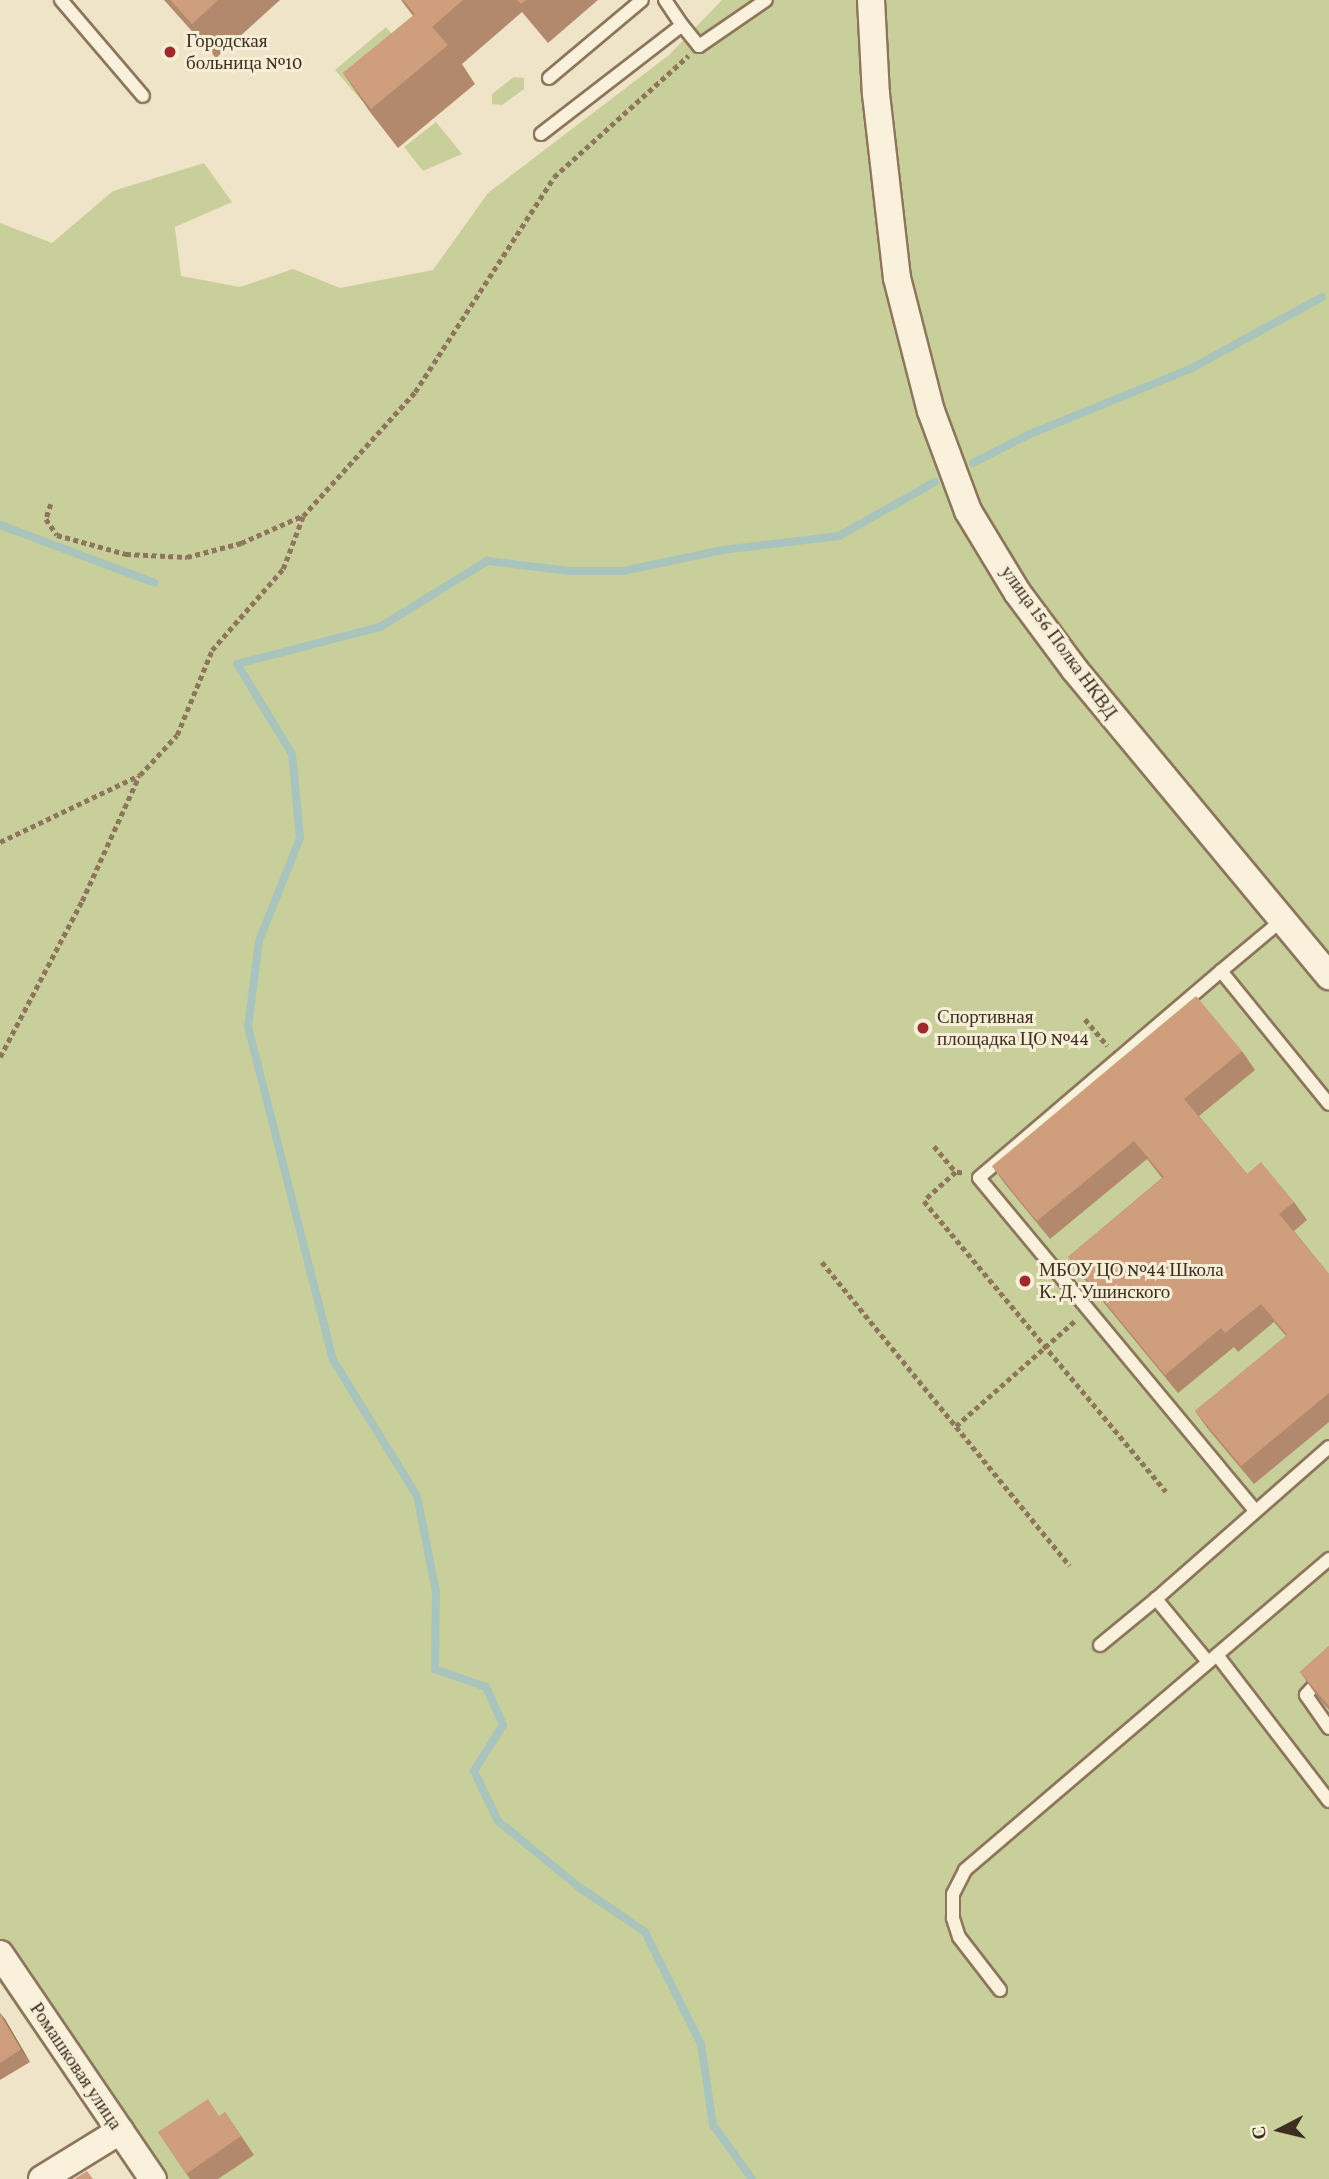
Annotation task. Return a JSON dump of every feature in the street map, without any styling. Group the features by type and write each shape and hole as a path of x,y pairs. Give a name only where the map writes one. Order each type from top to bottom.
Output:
{"street":[{"name":"улица 156 Полка НКВД","path":"871,0 876,94 897,278 931,411 968,511 1017,592 1075,670 1329,976"},
{"name":"Ромашковая улица","path":"0,1954 153,2179"},
{"path":"42,2179 120,2131"}],"lane":[{"path":"61,0 144,96"},
{"path":"549,78 642,0"},
{"path":"665,0 699,46 766,0"},
{"path":"541,134 682,25"},
{"path":"1255,1510 1086,1311 979,1176 1282,919"},
{"path":"1221,971 1329,1104"},
{"path":"1100,1645 1329,1447"},
{"path":"1000,1990 959,1937 953,1918 953,1894 965,1870 1329,1559"},
{"path":"1156,1599 1213,1659 1329,1801"},
{"path":"1329,1670 1306,1695 1329,1728"}],"path":[{"path":"0,1057 82,901 140,775 177,735 212,650 283,569 303,516 415,392 554,177 699,46"},
{"path":"51,504 46,519 57,535 126,554 187,556 241,543 303,516"},
{"path":"0,842 140,775"},
{"path":"1085,1018 1117,1058"},
{"path":"934,1146 956,1172 979,1176"},
{"path":"956,1172 924,1200 1166,1491"},
{"path":"822,1262 1070,1566"},
{"path":"956,1426 1086,1311"}],"green space":[{"path":"722,0 1329,0 1329,2179 134,2179 0,1983 0,223 52,243 113,191 204,163 232,202 175,227 181,276 240,287 293,269 340,288 433,270 488,193 669,55"},
{"path":"386,27 413,58 362,101 335,70"},
{"path":"514,77 524,78 524,89 502,105 492,104 492,94"},
{"path":"436,122 462,154 423,171 404,147"}],"building":[{"path":"170,0 218,0 192,24"},
{"path":"403,0 463,0 432,27 448,45 371,109 343,73 415,14"},
{"path":"1196,996 1242,1051 1184,1099 1247,1174 1261,1162 1294,1202 1279,1214 1329,1274 1329,1393 1241,1466 1195,1411 1287,1335 1261,1304 1225,1333 1221,1328 1165,1375 1068,1257 1164,1177 1134,1141 1037,1221 992,1166"},
{"path":"1329,1646 1329,1706 1300,1672"},
{"path":"0,2014 21,2049 0,2063"},
{"path":"208,2099 219,2116 225,2112 241,2136 186,2174 158,2132"},
{"path":"87,2171 93,2179 74,2179"}],"waterway":[{"path":"973,463 1028,435 1192,368 1322,297"},
{"path":"752,2179 713,2125 701,2044 645,1932 579,1887 498,1821 474,1771 503,1725 486,1687 435,1669 436,1592 417,1496 333,1360 248,1027 259,941 300,838 292,754 237,664 380,627 487,561 570,571 623,571 723,550 839,536 935,482"},
{"path":"0,525 155,583"}],"place":[{"name":"Городская больница №10","path":"170,52"},
{"name":"Спортивная площадка ЦО №44","path":"923,1028"},
{"name":"МБОУ ЦО №44 Школа К. Д. Ушинского","path":"1025,1281"}]}
